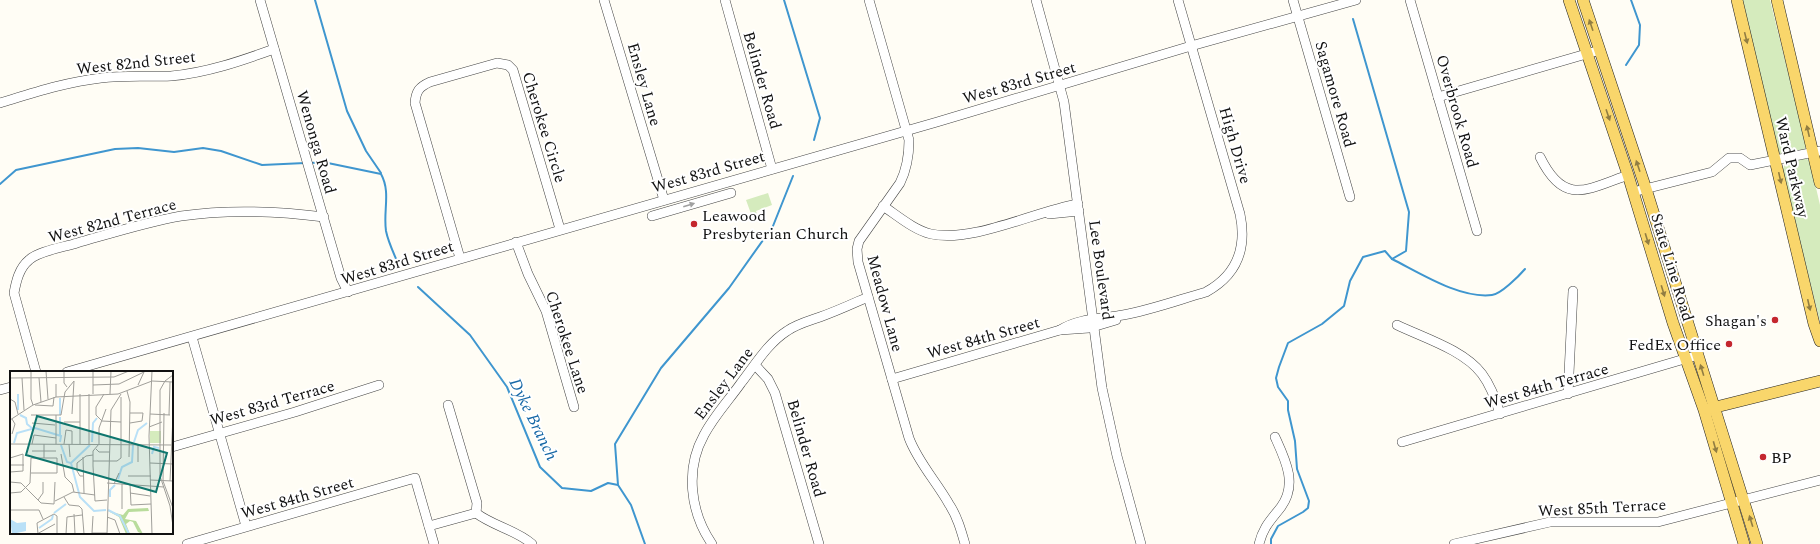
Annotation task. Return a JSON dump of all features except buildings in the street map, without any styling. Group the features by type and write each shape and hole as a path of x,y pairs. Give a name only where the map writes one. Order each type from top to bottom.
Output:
{"main road":[{"name":"State Line Road","path":"1570,0 1628,176 1673,323 1686,359 1709,409 1744,499 1757,544"},
{"name":"State Line Road","path":"1582,0 1646,189 1698,355 1709,409 1744,544"},
{"name":"Ward Parkway","path":"1737,0 1814,324 1820,341"},
{"name":"Ward Parkway","path":"1777,0 1816,151 1820,183"},
{"path":"1709,409 1820,381"}],"street":[{"name":"Wenonga Road","path":"260,0 341,278 348,292"},
{"name":"Ensley Lane","path":"604,0 664,200"},
{"name":"Belinder Road","path":"724,0 772,169"},
{"name":"Meadow Lane","path":"870,0 907,131 909,140 909,154 905,173 900,183 859,241 857,249 858,262 912,446 950,504 957,518 965,544"},
{"name":"Lee Boulevard","path":"1036,0 1061,86 1102,388 1109,424 1141,544"},
{"name":"High Drive","path":"1178,0 1243,227 1241,250 1235,264 1226,277 1211,290"},
{"name":"Sagamore Road","path":"1293,0 1350,197"},
{"name":"West 83rd Street","path":"72,371 348,292 560,229 907,131 1191,46 1356,0"},
{"name":"Overbrook Road","path":"1410,0 1477,231"},
{"name":"West 82nd Street","path":"0,103 86,80 193,73 240,61 274,49"},
{"path":"1438,97 1600,50"},
{"name":"Cherokee Circle","path":"460,258 415,104 416,94 421,86 430,82 497,63 508,65 513,70 560,229"},
{"path":"1633,192 1712,172 1729,158 1740,158 1750,165 1776,161 1816,151"},
{"path":"1540,156 1556,182 1566,189 1574,191 1592,188 1628,176"},
{"path":"652,216 732,193"},
{"path":"884,206 917,228 931,234 942,235 965,234 1046,214 1056,215 1078,208"},
{"name":"West 82nd Terrace","path":"36,371 14,293 16,280 29,259 115,232 180,216 249,211 291,213 324,217"},
{"name":"Cherokee Lane","path":"516,242 528,274 546,311 574,408"},
{"name":"West 84th Street","path":"892,379 1060,330 1071,325 1094,323 1122,316 1211,290"},
{"path":"1568,394 1573,291"},
{"name":"Ensley Lane","path":"712,544 705,532 694,501 692,484 693,465 697,448 709,426 771,344 792,328 868,297"},
{"path":"1397,325 1462,356 1474,365 1492,389 1500,414"},
{"path":"192,337 246,526"},
{"name":"West 84th Terrace","path":"1402,442 1698,355"},
{"name":"Belinder Road","path":"755,365 768,379 775,393 819,544"},
{"name":"West 83rd Terrace","path":"173,447 295,412 379,385"},
{"path":"0,390 10,387"},
{"path":"448,405 477,503 476,513"},
{"path":"1259,544 1266,525 1281,507 1288,495 1290,484 1286,466 1275,437"},
{"name":"West 84th Street","path":"187,544 415,478 429,526"},
{"name":"West 85th Terrace","path":"1454,544 1550,522 1658,522 1820,480"},
{"path":"434,544 429,526 476,513"},
{"path":"476,513 485,520 523,537 532,544"}],"green space":[{"path":"1741,0 1770,0 1806,145 1805,149 1800,152 1793,154 1779,153"},
{"path":"1807,159 1810,162 1820,205 1820,322 1782,171 1785,164"},
{"path":"768,193 772,205 756,211 759,220 754,222 746,200"}],"waterway":[{"path":"315,0 347,111 366,151 381,173"},
{"path":"784,0 820,118 814,140"},
{"path":"1626,65 1639,45 1640,25 1631,0"},
{"path":"1271,544 1271,539 1278,526 1308,508 1309,501 1297,469 1295,441 1288,410 1288,401 1278,387 1276,378 1288,343 1322,324 1344,306 1350,281 1363,257 1385,251 1392,259 1406,251 1409,212 1353,19"},
{"path":"0,184 16,170 115,149 138,148 174,152 203,148 221,151 262,165 305,163"},
{"path":"311,163 323,162 381,174 386,188 386,231 389,243 397,261"},
{"path":"618,485 615,444 661,368 729,288 773,226 793,176"},
{"path":"1392,259 1440,284 1467,293 1480,295 1492,295 1500,292 1525,269"},
{"name":"Dyke Branch","path":"418,287 470,335 507,387 540,467 562,488 591,491 608,483 618,485 631,505 645,544"}],"place":[{"name":"Leawood Presbyterian Church","path":"694,224"},
{"name":"Shagan's","path":"1775,320"},
{"name":"FedEx Office","path":"1729,344"},
{"name":"BP","path":"1763,457"}]}
